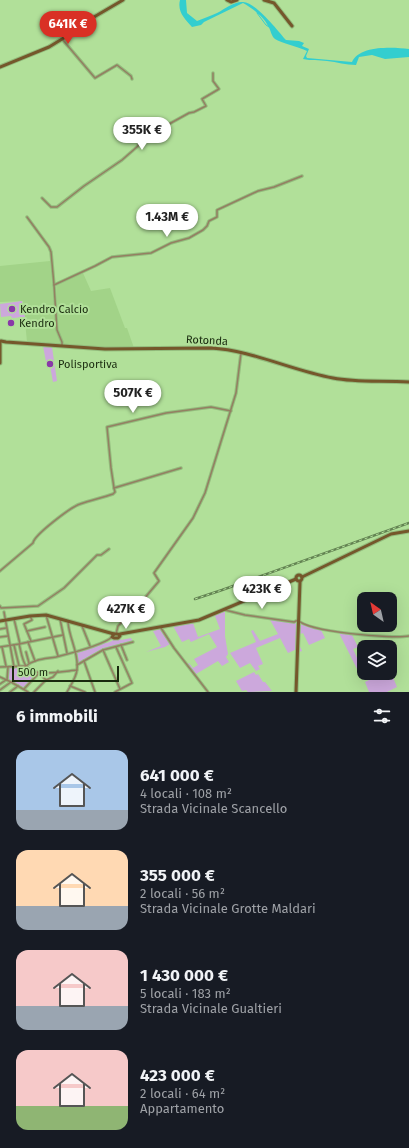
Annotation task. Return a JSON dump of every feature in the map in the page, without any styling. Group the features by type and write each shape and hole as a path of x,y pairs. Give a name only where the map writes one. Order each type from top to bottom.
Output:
{"main road":[{"path":"0,67 40,51 62,39 94,17 123,0"},
{"path":"227,0 231,2 237,0"},
{"path":"264,0 274,3 292,26"},
{"path":"0,342 0,363"},
{"name":"Rotonda","path":"0,342 110,349 227,349 333,378 366,382 409,382"},
{"path":"0,621 46,615 116,636 199,620 298,580 302,580 302,577 391,534 409,531"},
{"path":"296,692 298,580"}],"street":[{"path":"62,39 95,78 117,65 131,76 132,79"},
{"path":"42,198 51,206 57,207 122,160 155,128 160,129 189,113 206,106 202,99 219,88 213,81 213,73"},
{"path":"54,285 112,257 151,253 194,236 206,228 209,221 217,217 217,210 258,191 274,187 302,176"},
{"path":"27,217 51,252 57,330 62,346"},
{"path":"143,600 159,581 154,573 190,523 206,493 238,387 241,353"},
{"path":"0,571 33,543 33,539 37,535 79,504 113,494 115,492 107,427 166,413 211,407 231,411"},
{"path":"114,488 182,468"},
{"path":"0,606 1,608 38,606 64,588 97,555 101,555 109,549"},
{"path":"0,667 26,666 35,661 76,652 105,641 116,636 118,626 136,608"},
{"path":"224,609 244,615 294,622 298,620 302,623 322,629 399,638 409,636"},
{"path":"4,612 9,646 14,666"},
{"path":"46,615 58,656"},
{"path":"30,616 32,620 24,624 31,642"},
{"path":"14,619 26,666 46,680"},
{"path":"60,619 68,653"},
{"path":"67,692 78,670 76,652 68,622"},
{"path":"298,626 302,623"},
{"path":"82,626 90,646"},
{"path":"27,631 44,627"},
{"path":"161,627 174,648 208,692"},
{"path":"0,629 7,628"},
{"path":"7,680 7,667 1,647 63,635"},
{"path":"0,637 8,636"},
{"path":"28,642 35,661"},
{"path":"77,665 103,650 133,642"},
{"path":"14,645 19,666"},
{"path":"121,645 127,660"},
{"path":"114,692 132,683 116,646"},
{"path":"103,650 120,689"},
{"path":"26,652 29,663"},
{"path":"84,661 95,692"},
{"path":"24,689 39,674 78,670"},
{"path":"34,692 46,680 53,677 58,671"},
{"path":"0,677 28,692"},
{"path":"0,684 7,680"},
{"path":"0,690 11,682"},
{"path":"10,692 18,686"},
{"path":"70,686 86,692"},
{"path":"15,688 17,692"}],"shaded area":[{"path":"50,261 56,332 61,342 61,346 47,344 46,342 42,344 27,342 23,301 0,302 0,266"},
{"path":"83,273 91,291 110,288 134,348 64,345 59,334 56,285"},
{"name":"Kendro Calcio","path":"22,301 25,317 1,317 0,304"},
{"name":"Polisportiva","path":"43,346 52,347 57,381 53,382 50,366 47,367"},
{"path":"225,611 225,636 228,654 226,657 229,662 222,666 218,661 196,674 187,664 189,663 193,668 198,665 194,659 217,647 209,634 191,642 189,639 182,642 173,626 193,623 198,637 220,629 215,616 205,619"},
{"path":"269,618 321,630 325,638 309,645 303,633 295,636 302,651 299,652 297,649 288,653 280,638 256,648 263,664 258,666 260,669 256,671 250,663 240,668 230,653 256,642 251,631 253,630 260,641 278,634"},
{"path":"161,629 170,644 165,647 146,652 161,646 153,631"},
{"path":"339,633 352,635 357,645 357,647 353,649 357,658 357,669"},
{"path":"120,638 121,640 131,638 133,642 105,648 78,663 77,651"},
{"path":"8,668 25,668 36,674 24,688 8,679"},
{"path":"254,672 256,675 258,674 263,682 265,682 272,691 242,691 236,681"},
{"path":"369,680 394,680 397,687 387,692 369,692 365,682"}],"water":[{"path":"180,0 186,0 187,13 197,21 215,14 235,3 242,2 247,3 266,17 286,40 304,43 302,46 309,49 306,56 307,58 352,62 356,56 378,48 409,49 409,57 385,59 372,55 359,57 356,65 303,59 307,51 275,39 264,19 243,3 204,22 201,25 192,27 181,12 179,4"}],"waterway":[{"path":"257,13 269,27"}],"railway":[{"path":"195,599 409,523"}],"place":[{"name":"Kendro Calcio","path":"12,309"},
{"name":"Kendro","path":"11,323"},
{"name":"Polisportiva","path":"50,364"}]}
